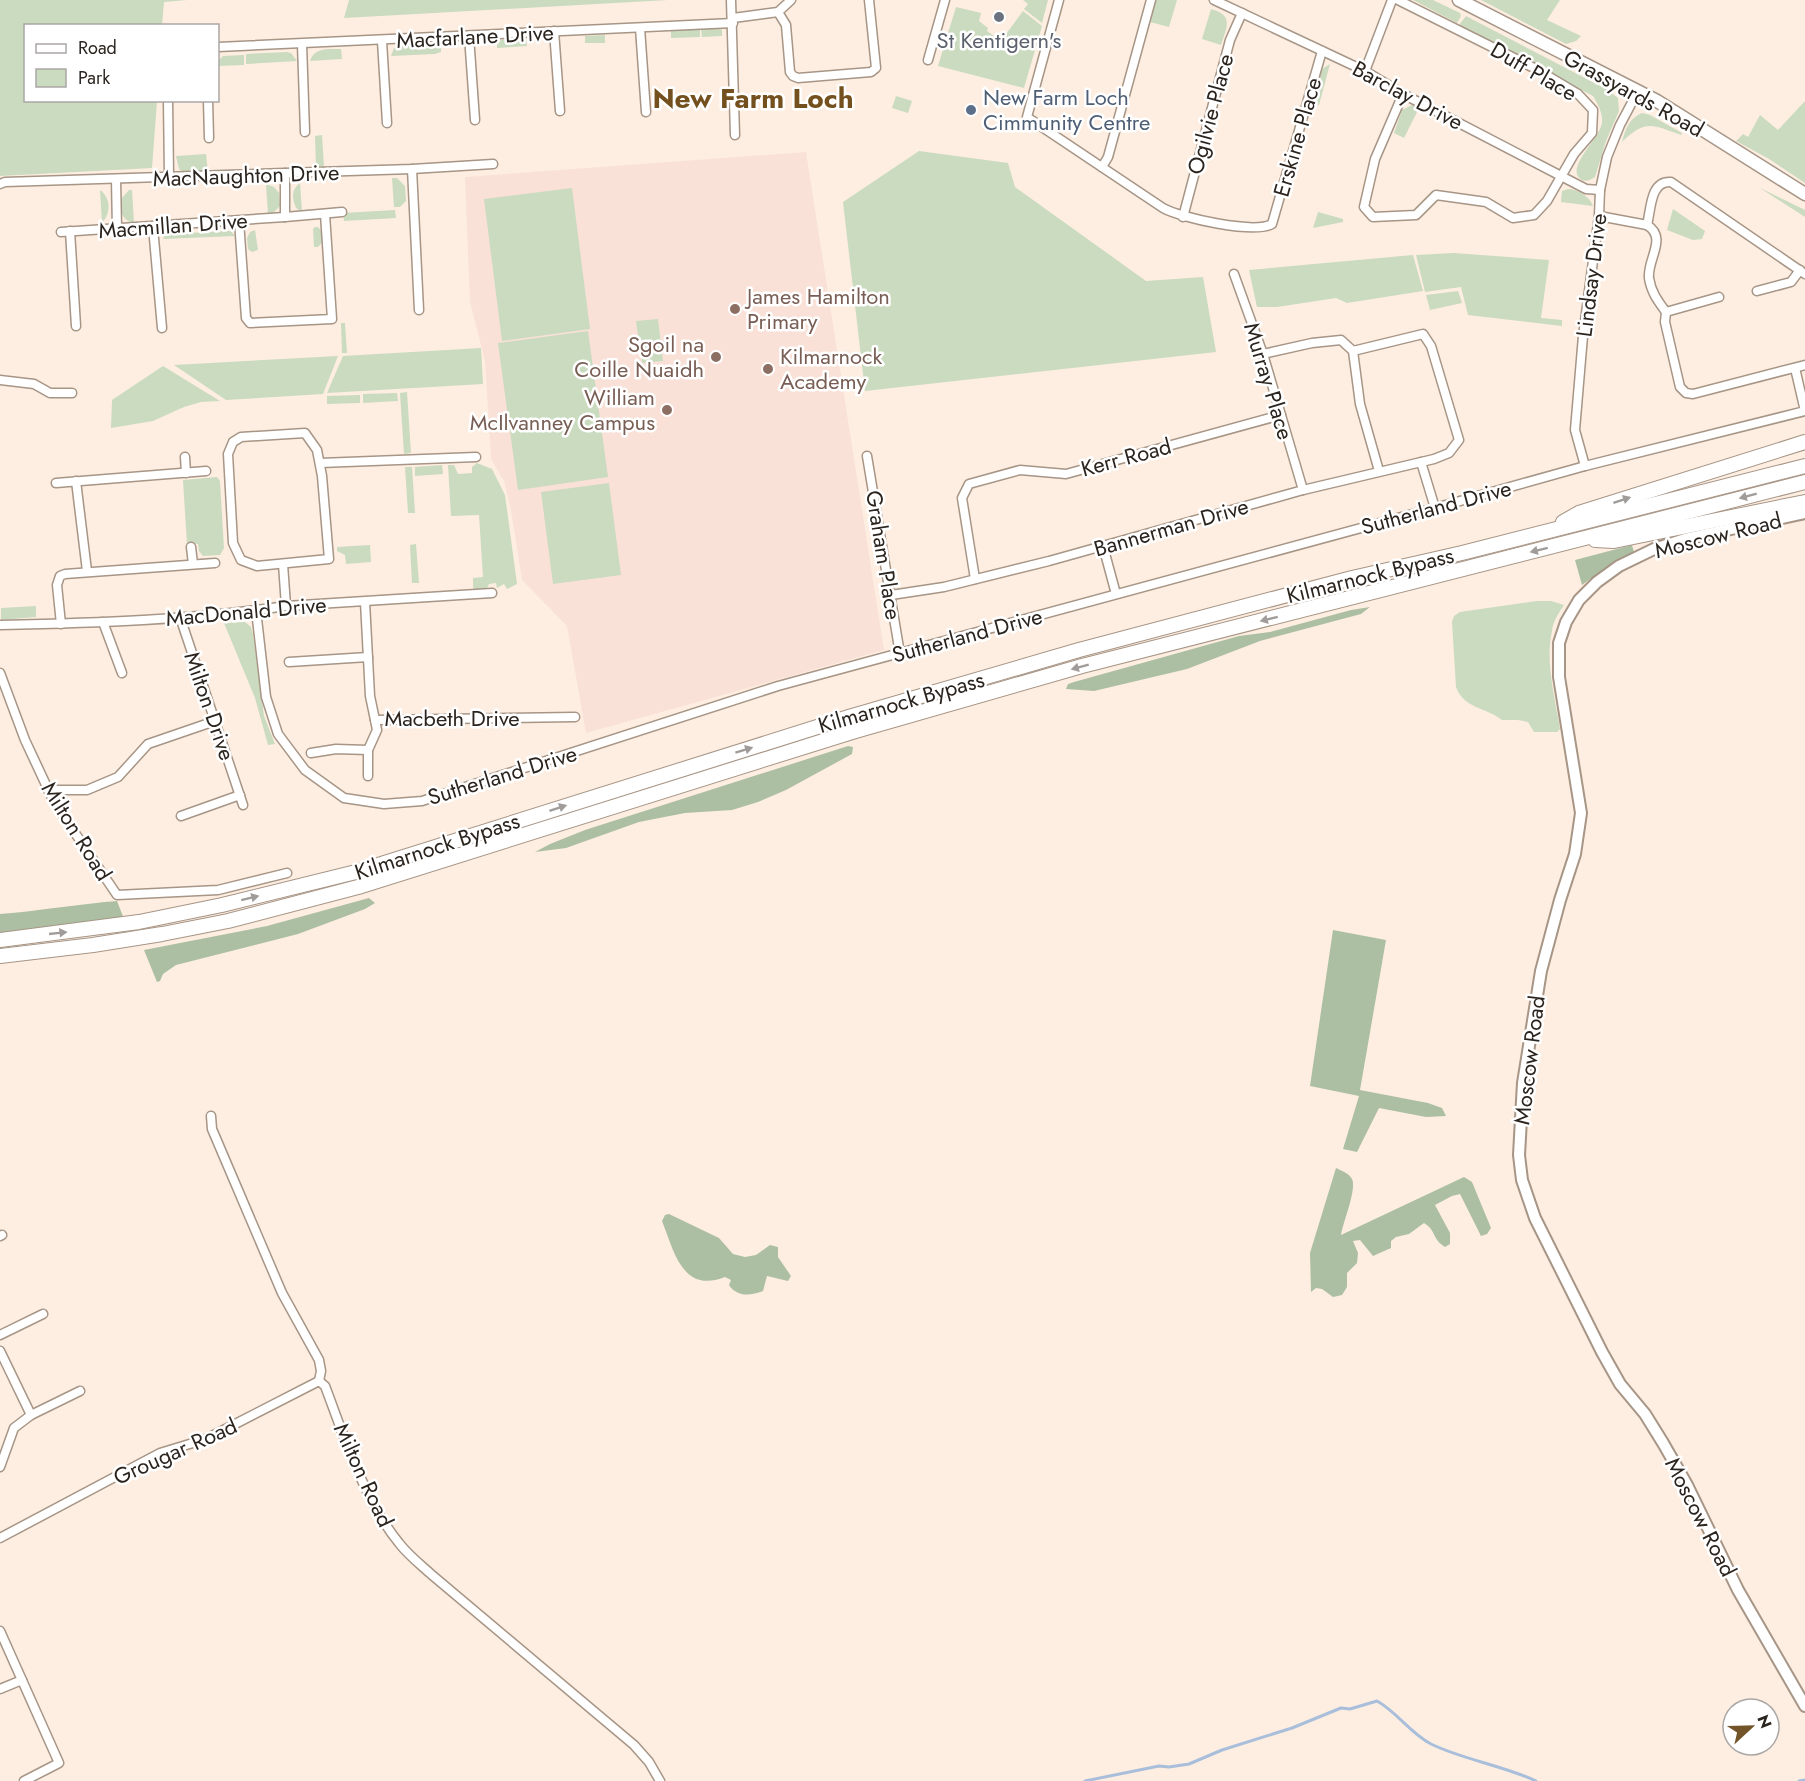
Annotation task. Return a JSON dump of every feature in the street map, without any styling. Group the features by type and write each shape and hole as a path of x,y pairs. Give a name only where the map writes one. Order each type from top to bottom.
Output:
{"highway":[{"path":"1548,530 1579,513 1805,442"},
{"name":"Kilmarnock Bypass","path":"0,940 139,922 222,905 356,872 827,724 1079,650 1352,578 1805,465"},
{"name":"Kilmarnock Bypass","path":"0,956 93,945 228,921 325,895 852,732 1082,666 1805,482"},
{"path":"1578,540 1614,541 1805,502"}],"main road":[{"name":"Grassyards Road","path":"1459,0 1638,91 1805,195"}],"street":[{"path":"731,0 735,135"},
{"path":"790,0 778,12 786,25 790,72 798,78 871,72 876,68 869,0"},
{"path":"928,60 945,0"},
{"path":"1059,0 1027,117 1163,208 1183,216"},
{"path":"1102,167 1107,157 1151,0"},
{"name":"Barclay Drive","path":"1214,0 1365,71 1403,94 1586,189 1600,190"},
{"path":"1365,71 1392,0"},
{"name":"Duff Place","path":"1398,0 1536,69 1578,94 1593,110 1592,134 1574,154 1546,201 1533,215 1513,218 1485,202 1436,195 1416,215 1373,217 1364,207 1376,159 1403,94"},
{"name":"Macfarlane Drive","path":"219,47 640,28 733,20 778,12"},
{"name":"Ogilvie Place","path":"1183,216 1230,40 1242,13"},
{"path":"640,28 646,112"},
{"path":"554,31 560,111"},
{"path":"469,36 475,120"},
{"path":"382,41 387,123"},
{"path":"302,44 305,132"},
{"name":"Erskine Place","path":"1183,216 1259,228 1272,224 1322,51"},
{"name":"Lindsay Drive","path":"1585,466 1575,427 1582,336 1599,216 1600,190 1606,157 1638,91"},
{"path":"168,102 169,177"},
{"path":"208,102 209,138"},
{"name":"MacNaughton Drive","path":"0,184 492,164"},
{"path":"412,169 419,310"},
{"path":"285,173 285,217"},
{"path":"116,179 117,229"},
{"path":"1647,225 1656,188 1662,183 1671,182 1802,272 1791,282 1757,291"},
{"name":"Macmillan Drive","path":"76,326 65,232 342,212"},
{"path":"239,220 246,318 250,323 332,319 325,214"},
{"path":"1599,216 1647,225 1655,230 1657,237 1649,275 1652,291 1666,312 1665,322 1680,387 1686,393 1694,394 1805,365"},
{"path":"153,227 162,328"},
{"name":"Murray Place","path":"1234,274 1263,354 1302,490"},
{"path":"1666,312 1719,297"},
{"name":"Bannerman Drive","path":"891,595 944,587 1302,490 1421,462 1449,453 1459,440 1431,346 1423,334 1353,351"},
{"path":"1263,354 1341,340 1353,351 1360,404 1379,471"},
{"path":"1795,368 1805,411"},
{"path":"0,380 34,384 50,393 72,393"},
{"name":"Sutherland Drive","path":"256,610 266,697 278,734 305,770 344,798 384,804 422,801 778,686 1585,466 1805,411"},
{"name":"Kerr Road","path":"975,579 962,498 969,484 1020,470 1066,474 1281,415"},
{"path":"305,433 317,450 320,463 329,559 257,566 241,560 233,543 228,454 233,442 241,437 305,433"},
{"name":"Graham Place","path":"867,456 900,654"},
{"path":"185,457 186,473"},
{"path":"320,463 476,457"},
{"path":"1421,462 1435,508"},
{"path":"56,483 207,471"},
{"path":"76,481 87,571"},
{"name":"Moscow Road","path":"1805,513 1685,539 1654,549 1619,566 1597,582 1579,600 1566,622 1559,643 1559,677 1581,813 1575,854 1541,970 1523,1083 1519,1155 1522,1180 1535,1218 1592,1333 1620,1384 1652,1425 1687,1485 1728,1571 1805,1706"},
{"path":"1102,546 1116,594"},
{"path":"191,547 193,564"},
{"path":"60,624 58,580 60,576 69,572 215,563"},
{"path":"283,564 286,606"},
{"name":"MacDonald Drive","path":"0,625 180,617 286,606 492,593"},
{"name":"Macbeth Drive","path":"365,602 370,696 375,720 575,717"},
{"name":"Milton Drive","path":"180,617 243,805"},
{"path":"103,622 122,673"},
{"path":"290,663 368,657"},
{"name":"Milton Road","path":"0,673 25,740 54,802 117,895 218,890 287,873"},
{"path":"368,776 368,750 377,730 375,720"},
{"path":"48,790 87,790 118,777 148,744 215,721"},
{"path":"311,753 336,749 368,750"},
{"path":"181,816 240,795"},
{"name":"Milton Road","path":"211,1116 212,1129 282,1293 319,1360 321,1371 319,1381 325,1386 364,1484 389,1530 401,1546 432,1575 634,1745 649,1762 660,1781"},
{"path":"0,1335 43,1314"},
{"path":"0,1352 31,1415"},
{"name":"Grougar Road","path":"0,1538 160,1453 206,1439 319,1381"},
{"path":"0,1467 14,1428 31,1415 80,1391"},
{"path":"0,1631 59,1764 24,1781"},
{"path":"0,1689 22,1680"}],"shaded area":[{"name":"William McIlvanney Campus","path":"806,152 884,650 586,733 567,626 522,580 504,481 491,459 485,361 470,302 465,177"}],"green space":[{"path":"0,0 187,0 164,2 162,24 24,24 24,102 157,102 152,168 0,176"},
{"path":"349,0 668,0 344,18"},
{"path":"1023,0 1048,0 1042,23 1024,9 1028,4"},
{"path":"1156,0 1177,0 1169,27 1150,22"},
{"path":"1413,0 1433,0 1460,13 1461,16 1457,23"},
{"path":"1481,0 1560,0 1547,20 1581,36 1576,41 1566,44"},
{"path":"956,7 981,13 979,21 988,28 987,31 1001,41 1023,11 1042,26 1024,88 938,66"},
{"path":"1211,9 1226,18 1227,27 1221,45 1202,39"},
{"path":"1466,16 1606,89 1618,98 1619,111 1606,141 1595,177 1585,181 1577,175 1579,162 1602,123 1601,112 1593,96 1459,25"},
{"path":"719,28 722,30 722,36 702,37 701,29"},
{"path":"700,29 700,37 671,38 671,31"},
{"path":"605,35 605,43 585,43 585,36"},
{"path":"526,39 527,46 497,48 497,40"},
{"path":"441,44 441,52 435,54 391,56 394,48 400,46"},
{"path":"341,49 342,59 310,61 318,51"},
{"path":"291,53 297,61 246,64 246,54"},
{"path":"244,55 244,65 219,66 219,60 223,56"},
{"path":"1330,64 1319,105 1311,103 1320,70"},
{"path":"896,96 912,101 908,113 892,108"},
{"path":"1805,101 1805,183 1736,141 1743,134 1748,137 1760,115 1778,130"},
{"path":"1412,105 1419,108 1404,138 1394,133 1402,110"},
{"path":"1642,113 1682,133 1681,135 1650,126 1637,130 1622,142 1631,121"},
{"path":"322,135 324,167 316,167 315,136"},
{"path":"919,151 1008,163 1015,187 1146,281 1203,277 1216,352 865,391 843,202"},
{"path":"206,154 208,173 186,174 179,169 176,156"},
{"path":"392,178 397,178 405,186 406,201 400,207 394,207"},
{"path":"300,183 302,212 296,208 293,198 295,188"},
{"path":"266,184 274,187 279,193 280,206 268,215"},
{"path":"572,188 590,329 502,341 484,199"},
{"path":"1760,188 1805,210 1805,217"},
{"path":"1568,189 1583,194 1593,206 1561,202 1562,191"},
{"path":"100,190 104,193 109,206 102,223"},
{"path":"129,190 132,190 134,223 126,220 121,211 121,199"},
{"path":"1673,209 1705,231 1702,239 1693,240 1667,230"},
{"path":"395,210 396,218 344,221 343,213"},
{"path":"1318,212 1343,219 1343,222 1313,228"},
{"path":"315,227 322,232 324,240 318,247 314,247 313,229"},
{"path":"255,230 258,250 252,252 248,249 247,238 250,232"},
{"path":"231,231 235,236 163,239 164,236 170,234"},
{"path":"1454,253 1549,260 1541,318 1562,320 1562,326 1468,315 1461,287 1425,292 1416,255"},
{"path":"1413,255 1423,291 1347,303 1336,298 1277,307 1257,307 1249,270"},
{"path":"1458,291 1462,303 1430,310 1426,295"},
{"path":"658,319 663,361 642,363 636,321"},
{"path":"341,323 345,323 347,353 342,353"},
{"path":"588,331 608,477 518,490 498,343"},
{"path":"481,348 483,384 327,393 343,356"},
{"path":"338,356 323,394 226,400 174,365"},
{"path":"163,366 220,401 201,402 153,421 111,428 112,400"},
{"path":"407,392 411,453 404,454 400,393"},
{"path":"397,393 398,401 363,403 363,394"},
{"path":"360,395 360,403 327,404 327,396"},
{"path":"477,463 492,469 505,495 517,584 507,589 504,584 497,588 496,583 489,584 486,590 476,592 473,587 473,578 483,577 479,515 451,516 448,465 454,465 458,474 472,473 472,467"},
{"path":"442,465 443,474 415,476 415,467"},
{"path":"405,467 412,467 415,513 408,513"},
{"path":"217,477 220,481 224,548 220,555 203,556 198,544 187,544 183,480"},
{"path":"609,483 621,575 553,584 541,492"},
{"path":"416,544 419,583 412,583 410,545"},
{"path":"370,545 371,562 346,564 345,555 337,551 337,547"},
{"path":"1632,545 1634,552 1629,556 1607,567 1582,585 1575,560"},
{"path":"1551,601 1564,605 1556,617 1550,643 1552,680 1560,729 1557,732 1534,732 1528,722 1502,720 1464,700 1456,687 1452,622 1454,616 1460,612"},
{"path":"36,606 36,617 1,620 1,608"},
{"path":"1370,607 1361,614 1260,641 1187,669 1094,691 1066,689 1068,684 1074,682 1239,636 1270,632"},
{"path":"245,622 251,627 253,634 264,716 275,744 268,745 255,698 224,623"},
{"path":"848,746 853,747 852,754 786,790 758,802 732,810 685,813 639,822 566,848 535,852 585,830"},
{"path":"369,898 375,903 365,909 298,934 176,965 163,974 157,982 144,950 267,926"},
{"path":"117,901 124,919 0,935 0,914"},
{"path":"1333,930 1386,940 1360,1090 1428,1103 1442,1108 1446,1116 1426,1117 1379,1108 1357,1152 1343,1149 1359,1096 1310,1086"},
{"path":"1336,1168 1349,1175 1353,1184 1341,1235 1464,1177 1472,1182 1491,1228 1487,1234 1481,1236 1460,1194 1452,1196 1435,1205 1450,1233 1450,1244 1445,1247 1441,1244 1424,1223 1409,1234 1396,1237 1391,1241 1391,1248 1373,1256 1360,1240 1353,1241 1358,1253 1357,1263 1347,1273 1347,1287 1342,1295 1333,1297 1322,1289 1316,1288 1311,1292 1310,1253"},
{"path":"669,1214 719,1238 733,1254 745,1257 756,1255 770,1245 778,1247 778,1257 791,1276 788,1281 767,1276 763,1291 749,1294 736,1292 729,1285 731,1280 725,1277 710,1281 699,1280 689,1275 676,1256 662,1221 665,1215"}],"waterway":[{"path":"1085,1781 1159,1766 1189,1764 1222,1750 1292,1728 1341,1708 1350,1709 1377,1701 1431,1744 1536,1781"},
{"path":"1799,1781 1805,1780"}],"place":[{"name":"St Kentigern's","path":"999,17"},
{"name":"New Farm Loch Cimmunity Centre","path":"971,110"},
{"name":"James Hamilton Primary","path":"735,309"},
{"name":"Sgoil na Coille Nuaidh","path":"716,357"},
{"name":"Kilmarnock Academy","path":"768,369"},
{"name":"William McIlvanney Campus","path":"667,410"}],"district":[{"name":"New Farm Loch","path":"753,98"}]}
